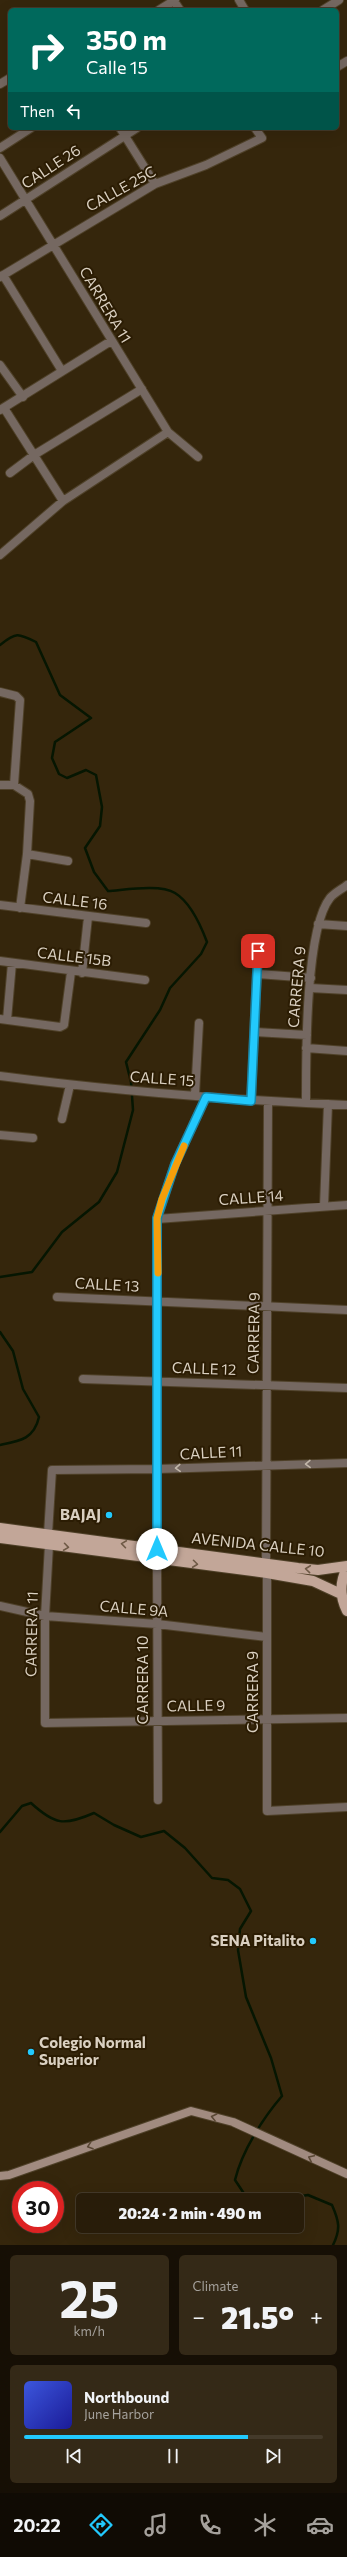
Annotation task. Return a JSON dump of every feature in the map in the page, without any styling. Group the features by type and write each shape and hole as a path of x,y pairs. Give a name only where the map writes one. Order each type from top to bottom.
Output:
{"main road":[{"name":"AVENIDA CALLE 10","path":"0,1528 48,1534 157,1554"},
{"name":"AVENIDA CALLE 10","path":"0,1538 49,1545 157,1554 267,1568 318,1570 347,1567"},
{"path":"347,1567 341,1584 341,1594 347,1611"},
{"name":"AVENIDA CALLE 10","path":"267,1568 313,1581 341,1594"},
{"path":"0,2176 9,2175 191,2111 233,2122 347,2174"}],"street":[{"path":"162,8 174,0"},
{"path":"326,8 339,0"},
{"path":"0,148 28,130"},
{"path":"121,130 154,184"},
{"name":"CALLE 26","path":"0,216 134,130"},
{"name":"CALLE 25C","path":"2,276 154,184 206,165 262,138 256,130"},
{"name":"CARRERA 11","path":"0,158 168,432 198,457"},
{"path":"2,276 62,372"},
{"path":"64,501 2,409 111,341"},
{"path":"0,365 23,397"},
{"path":"10,473 34,455 142,389"},
{"path":"0,554 64,501 168,432"},
{"path":"0,692 16,696 20,700 14,785"},
{"path":"0,785 14,785 28,794 30,800 27,854 20,908"},
{"path":"27,854 68,861"},
{"name":"CARRERA 9","path":"306,1102 306,1048 310,988 318,924 330,898 347,885"},
{"name":"CALLE 16","path":"0,905 146,924"},
{"path":"82,973 88,917"},
{"path":"318,924 347,926"},
{"path":"251,1101 258,951"},
{"name":"CALLE 15B","path":"0,961 70,972 145,980"},
{"path":"12,963 3,1020 60,1027 64,1025 70,972"},
{"path":"258,974 311,978"},
{"path":"310,988 347,990"},
{"path":"195,1095 199,1023"},
{"path":"255,1032 307,1035"},
{"path":"306,1048 347,1051"},
{"name":"CALLE 15","path":"0,1076 122,1091 195,1095 251,1101 306,1102 347,1105"},
{"path":"62,1119 70,1085"},
{"name":"CARRERA 10","path":"158,1800 157,1218 175,1164 206,1097"},
{"name":"CARRERA 9","path":"268,1102 266,1464 267,1811 347,1807"},
{"path":"324,1206 328,1104"},
{"path":"0,1134 33,1138"},
{"name":"CALLE 14","path":"157,1218 268,1212 347,1205"},
{"name":"CALLE 13","path":"57,1297 347,1310"},
{"name":"CALLE 12","path":"83,1379 347,1388"},
{"name":"CALLE 11","path":"48,1534 52,1470 157,1470 266,1464 347,1463"},
{"name":"CARRERA 11","path":"45,1723 45,1616 49,1545"},
{"name":"CALLE 9A","path":"0,1606 45,1616 157,1624 267,1637"},
{"name":"CALLE 9","path":"45,1723 347,1718"}],"waterway":[{"path":"0,645 17,635 36,642 60,695 91,718 55,742 52,758 59,774 67,778 86,770 96,775 102,807 100,826 85,848 94,872 108,891 152,888 169,890 175,893 190,908 207,942 201,954 170,988 160,1010 126,1062 131,1082 133,1110 117,1172 99,1202 62,1232 32,1272 0,1277"},
{"path":"0,1332 13,1351 23,1389 39,1417 34,1430 25,1438 0,1445"},
{"path":"0,1832 22,1806 31,1803 47,1816 60,1821 75,1820 94,1813 114,1825 141,1837 164,1831 185,1848 212,1878 228,1880 240,1889 251,1911 240,1929 238,1950 246,1997 271,2058 282,2096 254,2135 238,2169 235,2180 244,2193"},
{"path":"304,2196 308,2195 332,2205 338,2225 336,2239 333,2245"}],"slow traffic":[{"path":"158,1273 157,1218 162,1199 175,1164 184,1146"}],"place":[{"name":"BAJAJ","path":"109,1515"},
{"name":"SENA Pitalito","path":"313,1941"},
{"name":"Colegio Normal Superior","path":"31,2052"}],"route":[{"path":"157,1549 157,1218 162,1199 175,1164 206,1097 251,1101 258,951"}]}
